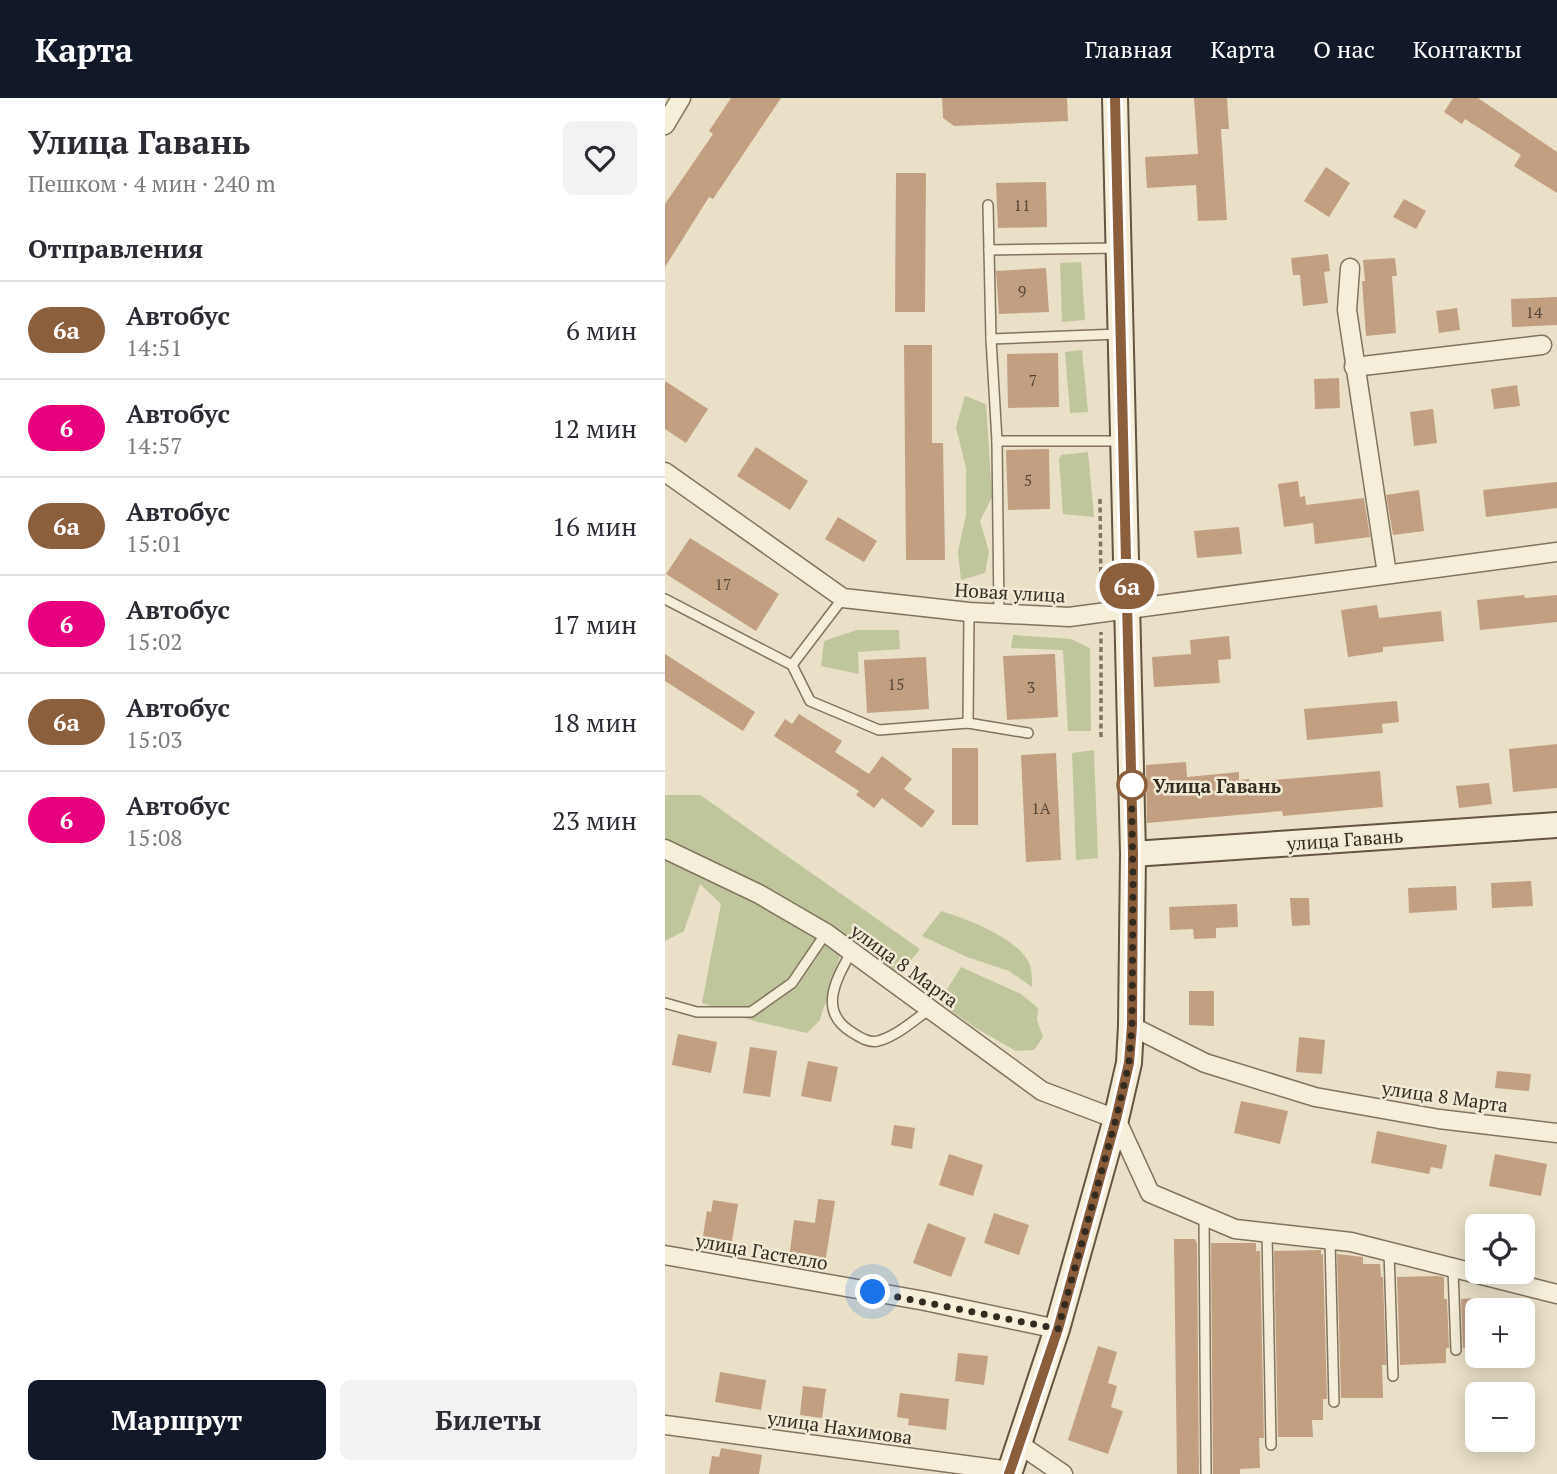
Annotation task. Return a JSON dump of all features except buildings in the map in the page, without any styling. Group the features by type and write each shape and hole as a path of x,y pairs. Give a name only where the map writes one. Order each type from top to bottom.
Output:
{"street":[{"path":"665,125 681,98"},
{"path":"1009,1473 1058,1329 1116,1119 1129,1063 1132,1026 1133,854 1115,98"},
{"path":"1350,268 1347,310 1387,574"},
{"path":"1354,367 1542,345"},
{"name":"Новая улица","path":"665,472 843,598 969,612 1069,617 1557,552"},
{"name":"улица Гавань","path":"1133,854 1557,825"},
{"name":"улица 8 Марта","path":"665,849 759,894 826,933 1042,1091 1116,1119"},
{"name":"улица 8 Марта","path":"1132,1026 1205,1063 1315,1097 1439,1119 1557,1133"},
{"path":"1116,1119 1150,1194 1235,1229 1330,1240 1388,1251 1557,1294"},
{"name":"улица Гастелло","path":"665,1255 925,1301 1058,1329"},
{"name":"улица Нахимова","path":"665,1425 1009,1473"},
{"path":"1019,1444 1063,1474"}],"lane":[{"path":"988,205 991,339 997,441 999,614"},
{"path":"989,250 1119,248"},
{"path":"991,339 1121,333"},
{"path":"997,441 1124,441"},
{"path":"792,665 843,598"},
{"path":"665,599 792,665 810,701 879,730 968,723 1028,733"},
{"path":"968,723 969,612"},
{"path":"665,1003 697,1012 751,1012 792,983 826,933"},
{"path":"851,951 831,998 834,1017 845,1029 862,1039 874,1042 890,1037 930,1009"},
{"path":"1204,1216 1206,1474"},
{"path":"1268,1233 1271,1445"},
{"path":"1330,1240 1334,1402"},
{"path":"1388,1251 1393,1376"},
{"path":"1453,1269 1456,1350"}],"green space":[{"path":"1081,262 1085,320 1062,322 1060,263"},
{"path":"1082,350 1088,412 1070,413 1065,352"},
{"path":"965,396 986,404 992,497 980,521 989,552 985,573 961,580 958,552 966,515 966,468 956,427"},
{"path":"1088,452 1094,517 1063,514 1059,460 1061,455"},
{"path":"857,630 899,630 900,649 858,652 859,674 821,666 824,641"},
{"path":"1013,635 1071,639 1090,648 1091,731 1068,731 1063,650 1011,648"},
{"path":"1094,750 1098,858 1076,860 1072,753"},
{"path":"665,795 700,795 920,949 898,977 845,940 820,1020 807,1033 754,1021 702,1003 721,904 700,884 684,931 665,941"},
{"path":"941,911 991,931 1015,946 1030,965 1032,987 1009,971 967,957 922,936"},
{"path":"961,967 1021,994 1038,1008 1037,1020 1043,1037 1034,1050 1016,1051 974,1027 939,1002"}],"bus line":[{"name":"6а","path":"1009,1474 1058,1329 1116,1119 1129,1063 1132,1026 1133,854 1115,98"}],"place":[{"name":"Улица Гавань","path":"1132,785"}],"route":[{"path":"873,1292 1058,1329 1129,1063 1132,1026 1131,773 1132,785"}]}
